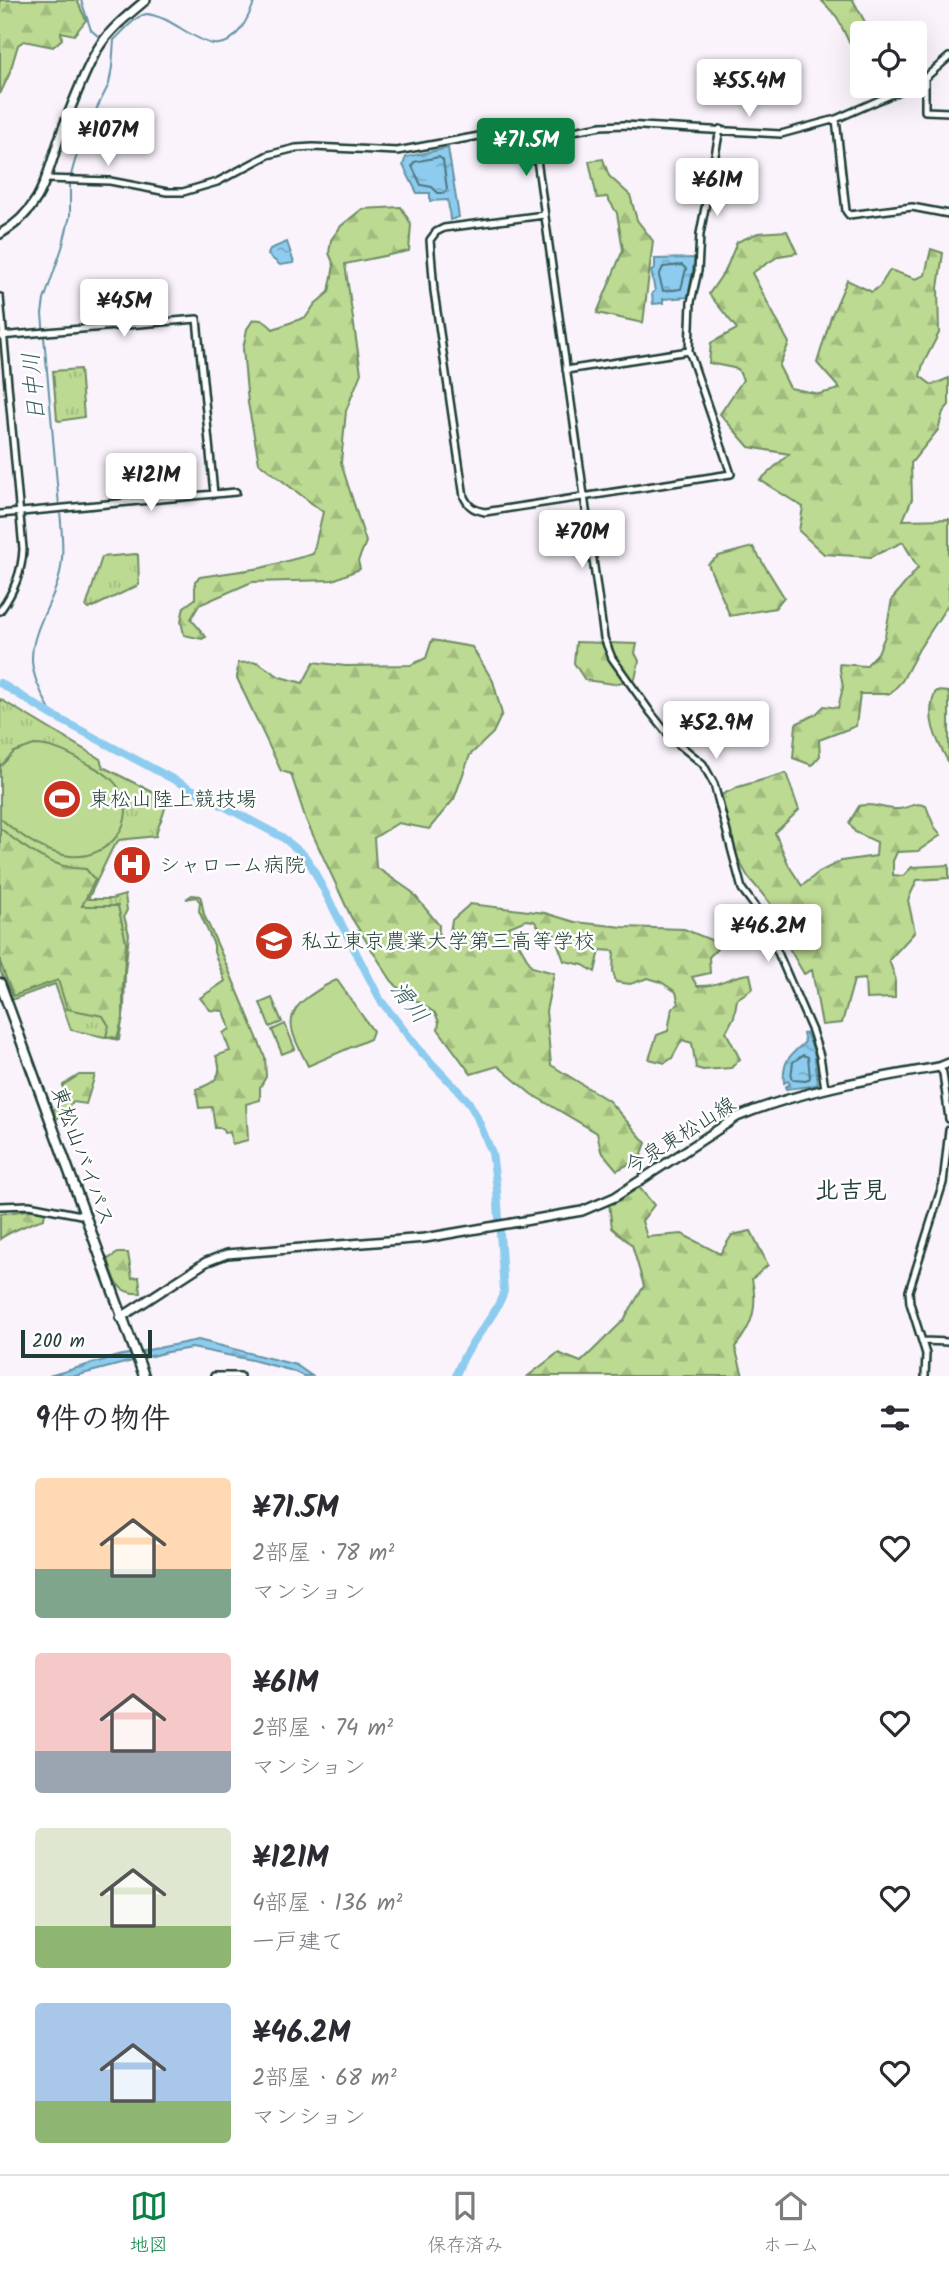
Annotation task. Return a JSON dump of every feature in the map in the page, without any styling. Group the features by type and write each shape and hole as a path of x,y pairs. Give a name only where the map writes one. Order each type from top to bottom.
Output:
{"highway":[{"name":"東松山バイパス","path":"0,983 141,1374"},
{"name":"東松山バイパス","path":"0,996 84,1216"}],"main road":[{"path":"0,234 19,222 31,209 46,179 64,125 98,48 117,25 146,0"},
{"name":"今泉東松山線","path":"121,1317 206,1262 227,1254 425,1238 582,1211 600,1205 737,1118 782,1100 825,1088 949,1063"}],"street":[{"path":"927,76 949,57"},
{"path":"46,179 110,181 167,192 183,192 217,182 268,155 296,148 397,151 479,136 534,138 601,126 624,125 781,134 836,119 884,98"},
{"path":"925,98 925,111 949,112"},
{"path":"836,119 846,211 849,215 912,207 949,214"},
{"path":"544,215 444,228 436,232 430,240 434,292 464,497 471,508 485,512 731,474 688,351 700,234 720,129"},
{"path":"534,138 604,638 622,673 651,713 671,738 703,764 714,784 742,888 762,916 812,1031 820,1056 825,1088"},
{"path":"0,297 23,549 16,584 0,611"},
{"path":"2,336 197,319 214,494"},
{"path":"566,370 688,351"},
{"path":"0,514 236,492"},
{"path":"939,1067 943,1073 949,1119"},
{"path":"925,1376 926,1354 910,1303 909,1291 943,1183 949,1130"},
{"path":"0,1206 29,1205 84,1216"},
{"path":"923,1341 949,1342"},
{"path":"214,1376 240,1376"}],"green space":[{"path":"0,0 77,0 86,20 74,35 61,32 62,39 53,47 24,41 18,45 0,94"},
{"path":"821,0 853,0 864,21 850,21 850,42 849,42 837,17"},
{"path":"603,159 609,176 630,195 637,220 653,241 643,323 597,313 623,250 617,213 607,197 597,198 589,161"},
{"path":"401,207 411,224 409,251 345,264 361,373 346,411 341,463 366,542 358,561 360,569 333,580 252,582 199,605 191,619 206,637 202,639 184,635 181,621 184,607 195,599 195,581 200,577 261,568 313,554 323,512 259,463 248,403 243,349 247,329 253,320 262,320 273,329 306,317 315,304 329,292 334,265 329,253 331,240 341,226 362,209"},
{"path":"787,231 797,253 779,256 752,273 789,343 779,366 790,388 819,394 840,389 817,363 831,317 847,280 872,292 880,286 890,270 916,279 925,275 931,249 943,253 938,288 939,333 923,364 920,376 932,385 949,378 949,405 943,412 938,430 911,463 912,499 903,520 949,519 949,603 902,681 890,694 860,694 856,726 819,740 820,756 812,765 793,758 796,724 816,714 824,706 838,708 843,687 839,664 866,666 878,653 885,636 892,599 918,568 903,542 871,557 824,554 799,531 803,507 760,480 789,454 749,447 720,414 743,380 738,369 709,363 711,343 737,329 709,294 726,269 737,242 758,233"},
{"path":"80,369 84,417 59,421 53,371"},
{"path":"753,547 784,597 775,608 730,616 708,564 719,556"},
{"path":"136,554 139,585 89,609 86,607 102,557"},
{"path":"432,640 472,647 493,681 502,714 493,733 470,755 454,799 429,829 398,823 374,838 376,867 412,892 439,925 438,948 447,949 452,920 470,904 545,913 575,922 684,929 711,940 717,949 709,957 710,973 692,977 697,986 712,985 750,974 753,988 737,999 734,1017 726,1032 740,1059 731,1068 696,1068 692,1043 682,1040 672,1058 665,1063 649,1059 657,1035 668,1031 672,1008 679,1004 676,992 661,982 648,978 630,984 616,982 613,972 614,951 600,950 595,972 583,965 564,961 554,934 542,931 534,921 526,920 509,927 532,967 554,973 546,1011 551,1065 609,1101 646,1143 640,1159 617,1170 601,1151 597,1133 531,1094 498,1066 471,1074 438,1029 439,1022 435,1013 401,991 391,980 351,917 306,820 291,774 281,771 237,678 238,663 257,662 280,677 303,683 314,662 345,666 411,665 426,658"},
{"path":"576,642 637,644 635,653 639,661 635,679 614,684 585,680 574,663"},
{"path":"936,691 949,692 949,763 936,737 931,719"},
{"path":"0,699 100,759 103,767 166,799 156,836 119,840 88,899 111,899 125,895 127,910 124,916 129,934 119,1040 71,1030 55,984 11,1000 0,970"},
{"name":"東松山陸上競技場","path":"34,745 54,748 72,756 102,772 118,787 126,813 117,836 108,845 84,856 60,854 32,842 0,818 0,767 14,752"},
{"path":"786,773 799,810 775,833 789,866 802,886 819,872 841,861 876,856 877,842 855,832 849,823 859,806 864,805 894,809 916,804 926,806 941,835 918,851 897,852 893,861 893,875 903,876 912,867 949,865 949,878 917,880 908,900 915,932 889,960 895,977 895,998 866,999 865,979 854,980 842,1023 822,1025 812,970 804,974 781,934 770,903 748,877 737,857 721,795 738,787"},
{"path":"0,828 29,850 51,862 86,869 95,880 82,906 118,906 126,942 123,1018 117,1038 106,1036 109,1026 103,1016 67,1009 58,980 13,996 0,962"},
{"path":"192,895 200,896 205,917 265,1057 266,1077 260,1087 260,1100 246,1104 248,1140 232,1144 230,1132 224,1133 222,1128 215,1128 212,1107 199,1108 196,1089 208,1085 216,1078 219,1069 216,1056 230,1051 223,1033 230,1029 224,1011 210,1010 200,998 225,981 214,945 199,911 200,902 196,897 186,899"},
{"path":"337,980 373,1031 370,1039 308,1066 292,1030 294,1013 308,997"},
{"path":"272,998 282,1022 270,1027 260,1003"},
{"path":"285,1024 295,1049 282,1054 272,1030"},
{"path":"79,1075 95,1075 86,1104 73,1102 55,1121 54,1109 63,1101 63,1085"},
{"path":"638,1186 654,1205 642,1221 647,1237 682,1234 720,1254 732,1235 751,1231 768,1265 752,1279 754,1307 750,1323 735,1347 743,1376 528,1376 558,1353 581,1362 624,1320 644,1286 632,1245 612,1228 609,1203"},
{"path":"27,1210 45,1211 44,1219 21,1227 0,1239 0,1214"},
{"path":"118,1253 128,1253 132,1278 139,1277 141,1293 126,1291 115,1279 108,1259"}],"water":[{"path":"448,148 459,217 450,220 448,200 430,201 430,193 417,193 403,165 406,157"},
{"path":"287,242 294,263 280,265 268,255 270,249"},
{"path":"695,258 688,297 663,299 663,303 653,304 652,293 655,291 651,271 655,269 655,259"},
{"path":"806,1033 814,1051 818,1084 786,1089 790,1084 788,1081 784,1083 786,1064 805,1042 803,1034"},
{"path":"198,1340 296,1365 312,1376 192,1348 75,1376 49,1376 118,1356"}],"waterway":[{"path":"81,0 91,30 100,38"},
{"name":"日中川","path":"59,506 42,314 70,216 70,179 83,136 109,84 114,40 135,20 148,14 164,19 207,42 221,44 240,30 255,0"},
{"name":"日中川","path":"52,715 36,680 32,659 38,629 55,591 62,564 60,511"},
{"name":"滑川","path":"0,683 52,715 282,837 304,855 381,1001 422,1053 468,1101 492,1153 504,1291 494,1313 460,1364 456,1376"}],"place":[{"name":"東松山陸上競技場","path":"62,799"},
{"name":"シャローム病院","path":"132,865"},
{"name":"私立東京農業大学第三高等学校","path":"274,941"}],"district":[{"name":"北吉見","path":"851,1190"}]}
